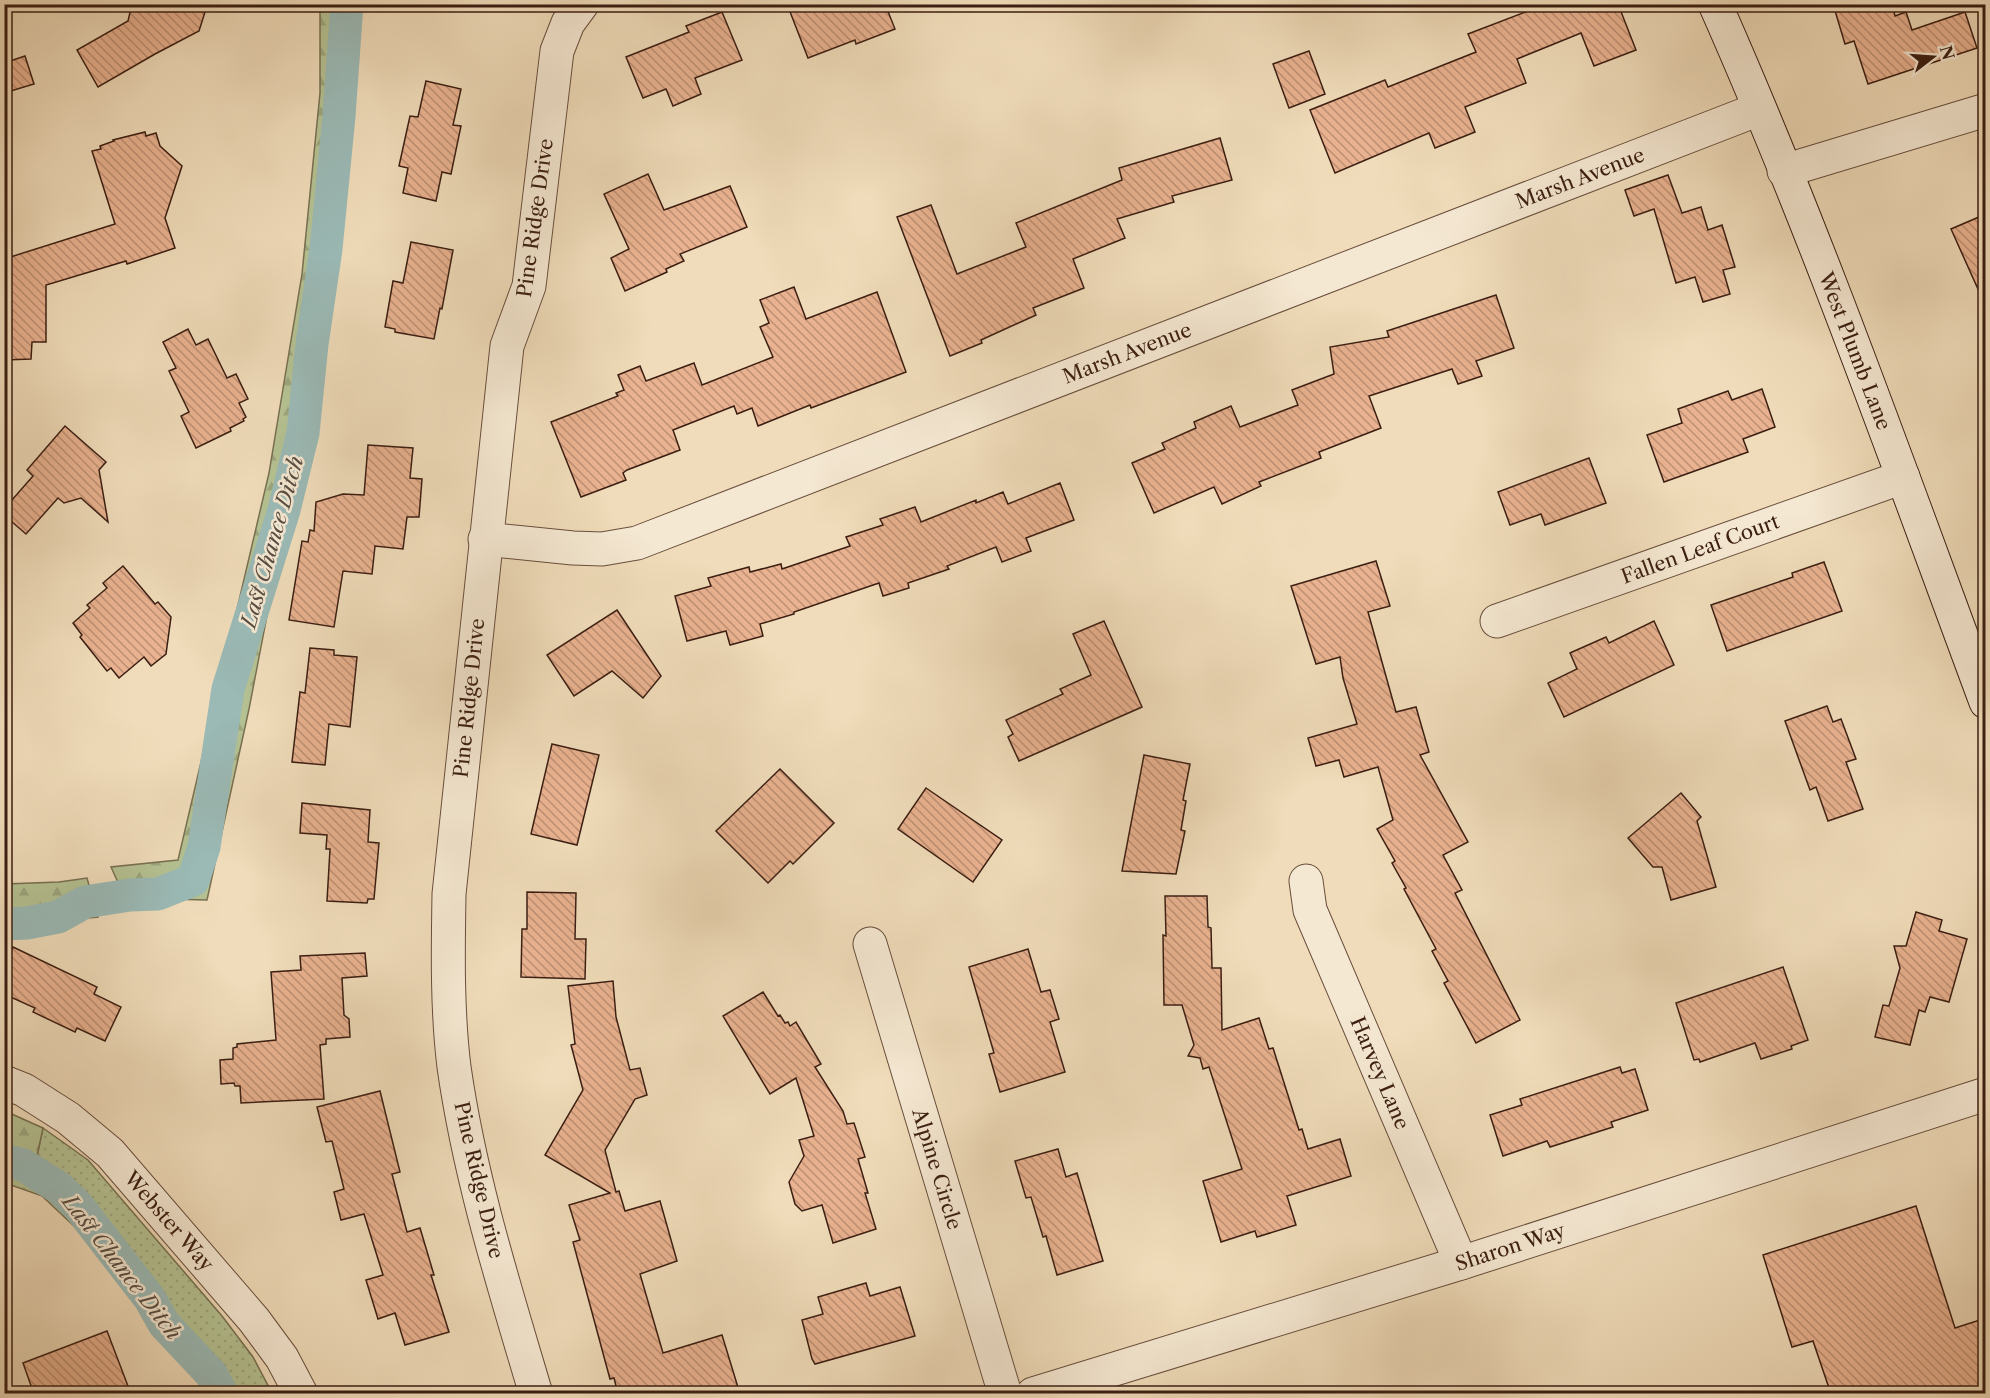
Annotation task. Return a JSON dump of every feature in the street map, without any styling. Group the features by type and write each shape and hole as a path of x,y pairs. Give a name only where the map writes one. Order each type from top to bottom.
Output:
{"street":[{"name":"Pine Ridge Drive","path":"536,1394 488,1233 468,1152 454,1065 448,978 449,894 507,346 529,286 556,51 568,23 582,4"},
{"name":"West Plumb Lane","path":"1715,4 1784,171 1903,477 1986,702"},
{"name":"Marsh Avenue","path":"485,539 592,549 637,543 1759,109"},
{"path":"1784,171 1986,110"},
{"name":"Fallen Leaf Court","path":"1497,621 1903,477"},
{"name":"Harvey Lane","path":"1306,881 1310,910 1461,1263"},
{"name":"Alpine Circle","path":"870,944 1005,1394"},
{"name":"Webster Way","path":"4,1082 24,1090 68,1118 110,1153 254,1320 282,1358 301,1394"},
{"name":"Sharon Way","path":"1033,1394 1461,1263 1986,1095"}],"green space":[{"path":"320,5 354,5 341,168 305,419 249,709 207,900 125,898 111,867 178,860 269,473 302,274 320,93"},
{"path":"87,878 98,917 5,926 5,884 59,882"},
{"path":"5,1111 43,1128 37,1156 42,1196 5,1183"},
{"path":"43,1128 88,1160 222,1316 253,1357 272,1393 215,1393 94,1245 42,1196 37,1156"}],"building":[{"path":"132,4 180,4 205,12 199,31 98,87 77,50 128,21"},
{"path":"787,4 885,4 895,29 856,44 855,40 808,58"},
{"path":"1546,4 1618,4 1636,50 1594,66 1581,33 1517,59 1526,83 1465,107 1475,132 1435,148 1429,133 1335,173 1310,110 1385,80 1388,87 1476,52 1468,34"},
{"path":"1833,4 1892,4 1895,16 1906,12 1912,30 1965,12 1977,48 1868,84 1854,41 1845,44"},
{"path":"722,12 742,60 695,78 701,94 673,106 666,89 643,98 626,57 689,32 686,26"},
{"path":"1309,51 1325,94 1289,108 1273,64"},
{"path":"25,56 34,84 4,93 4,63"},
{"path":"426,81 461,89 453,125 461,126 451,174 442,172 436,201 403,193 408,168 399,166 410,116 418,117"},
{"path":"145,132 146,136 156,133 160,146 182,166 165,218 175,248 127,264 126,261 46,285 46,342 32,342 31,359 4,360 4,259 115,224 92,151 101,149 100,146 113,140"},
{"path":"1220,138 1232,180 1172,196 1174,202 1117,219 1125,238 1073,259 1084,288 1033,308 1036,315 981,340 982,343 950,356 897,217 931,205 957,274 1026,247 1016,223 1122,180 1119,168"},
{"path":"648,174 664,210 730,186 747,227 680,254 684,261 666,269 667,272 625,291 611,258 629,249 604,194"},
{"path":"1668,175 1682,213 1701,207 1708,230 1722,225 1735,267 1723,270 1730,294 1703,302 1695,277 1676,283 1654,209 1634,216 1625,190"},
{"path":"1986,214 1986,307 1951,229"},
{"path":"411,242 453,250 434,339 395,332 395,329 385,327 393,281 403,283"},
{"path":"794,287 806,319 877,292 906,372 811,408 810,405 758,426 752,408 737,414 734,406 673,430 680,450 627,470 623,473 626,480 581,497 551,422 618,396 616,393 624,390 618,375 640,366 646,381 694,363 702,385 773,357 760,327 769,323 760,300"},
{"path":"1496,295 1514,348 1476,361 1482,376 1458,384 1452,369 1369,396 1381,428 1319,452 1321,458 1259,482 1261,486 1222,504 1214,487 1154,513 1132,463 1165,449 1162,443 1196,428 1194,422 1231,406 1240,427 1298,405 1292,390 1334,374 1330,347 1389,337 1387,331"},
{"path":"188,329 196,345 208,339 227,378 236,374 248,399 239,403 246,417 244,421 230,428 231,431 196,448 181,416 189,412 169,371 176,368 163,342"},
{"path":"1762,389 1775,427 1743,439 1748,452 1664,482 1647,435 1682,423 1678,409 1728,391 1732,400"},
{"path":"65,426 106,462 99,470 108,522 81,498 64,503 58,498 26,534 4,515 4,509 33,476 27,470"},
{"path":"368,445 413,448 410,478 422,479 419,517 407,517 403,549 375,546 372,574 343,571 334,627 289,620 302,541 308,542 310,530 314,531 316,502 343,494 364,495"},
{"path":"1589,458 1606,503 1545,525 1541,514 1510,525 1498,492"},
{"path":"1060,483 1074,520 1026,538 1031,551 1002,562 996,547 947,566 949,569 908,583 909,588 883,596 879,583 760,624 763,636 730,645 726,631 687,641 675,596 711,586 708,578 749,567 750,572 781,564 782,569 850,546 846,537 883,525 880,519 915,507 921,522 1003,492 1008,504"},
{"path":"1376,561 1390,606 1368,612 1396,712 1416,707 1429,752 1420,755 1468,842 1443,855 1462,890 1455,893 1520,1020 1476,1043 1444,983 1448,981 1432,951 1436,949 1404,889 1406,888 1392,863 1395,861 1377,829 1393,820 1378,767 1344,777 1339,760 1316,766 1308,738 1357,724 1343,678 1340,657 1316,664 1291,586"},
{"path":"1824,562 1842,611 1727,651 1711,605 1793,577 1792,573"},
{"path":"123,566 155,604 158,602 171,617 166,654 151,666 144,657 119,678 111,668 107,671 80,637 82,635 73,623 90,608 87,605 107,588 103,583"},
{"path":"617,610 661,676 643,698 612,671 574,696 547,655"},
{"path":"1104,621 1142,707 1019,761 1008,737 1013,734 1006,720 1063,694 1060,689 1091,675 1073,634"},
{"path":"1654,621 1674,665 1564,717 1548,683 1577,669 1570,653 1606,637 1609,643"},
{"path":"310,648 334,650 334,655 357,657 350,727 329,724 325,765 292,762 300,692 305,693"},
{"path":"1827,706 1833,722 1841,719 1856,759 1846,762 1863,809 1828,821 1816,787 1810,790 1785,721"},
{"path":"552,744 599,755 577,845 531,834"},
{"path":"1144,755 1190,764 1183,800 1186,801 1181,830 1185,831 1176,874 1122,871"},
{"path":"780,769 834,823 793,864 790,861 768,883 716,831"},
{"path":"926,788 1002,840 973,882 898,829"},
{"path":"1681,793 1701,817 1697,821 1716,887 1671,900 1662,867 1653,867 1628,838"},
{"path":"302,803 370,810 368,842 379,843 374,899 368,899 367,903 327,901 330,849 326,849 327,835 300,833"},
{"path":"527,892 576,893 575,939 586,939 585,979 521,977 522,929 527,929"},
{"path":"1165,896 1207,896 1212,968 1221,968 1222,1030 1259,1018 1269,1049 1273,1048 1299,1130 1302,1129 1308,1149 1340,1139 1351,1176 1287,1196 1296,1225 1257,1237 1255,1231 1221,1242 1203,1181 1242,1169 1209,1067 1203,1069 1200,1058 1188,1056 1194,1045 1182,1005 1164,1005"},
{"path":"1916,912 1942,920 1939,931 1967,939 1949,1002 1930,997 1925,1012 1919,1010 1910,1045 1875,1037 1883,1005 1889,1006 1900,968 1894,946 1906,946"},
{"path":"13,947 97,987 94,994 121,1007 105,1041 77,1028 75,1032 33,1012 35,1008 4,994 4,967"},
{"path":"1028,949 1041,992 1050,990 1059,1019 1050,1022 1065,1072 1000,1092 989,1054 994,1053 969,967"},
{"path":"365,953 367,976 342,978 344,1015 349,1019 350,1037 326,1039 326,1044 320,1045 324,1099 241,1103 240,1086 235,1086 234,1083 221,1084 220,1060 233,1059 233,1048 237,1047 237,1044 276,1040 271,972 301,970 300,956"},
{"path":"1783,967 1808,1040 1791,1046 1792,1049 1761,1059 1755,1043 1700,1062 1699,1059 1694,1060 1676,1003"},
{"path":"613,981 616,1017 630,1070 640,1068 647,1095 635,1099 605,1150 616,1192 619,1191 625,1211 660,1201 677,1261 640,1274 663,1353 722,1335 740,1394 618,1394 614,1378 610,1379 573,1242 580,1240 569,1205 610,1193 545,1155 583,1090 571,1045 575,1044 568,986"},
{"path":"763,992 785,1023 788,1022 790,1026 796,1022 821,1064 815,1067 843,1111 847,1124 854,1123 865,1157 858,1159 876,1229 833,1243 822,1205 802,1211 795,1204 789,1182 804,1156 799,1140 814,1136 796,1078 770,1094 723,1016"},
{"path":"1620,1067 1622,1073 1635,1069 1648,1110 1611,1122 1613,1127 1550,1147 1547,1141 1503,1156 1490,1115 1522,1105 1520,1099"},
{"path":"380,1091 400,1172 392,1174 407,1232 420,1228 434,1275 431,1275 449,1332 405,1345 395,1313 378,1319 366,1280 383,1275 364,1214 341,1220 334,1192 344,1189 332,1141 326,1142 317,1107"},
{"path":"1058,1149 1066,1177 1077,1173 1103,1261 1057,1275 1046,1236 1043,1237 1031,1197 1026,1198 1015,1161"},
{"path":"1916,1206 1955,1328 1986,1318 1986,1394 1831,1394 1813,1341 1792,1347 1763,1255"},
{"path":"866,1283 870,1296 900,1287 915,1336 815,1364 802,1320 823,1314 818,1297"},
{"path":"107,1331 131,1394 34,1394 23,1363"}],"waterway":[{"name":"Last Chance Ditch","path":"4,924 27,923 58,917 85,902 130,895 158,894 193,880 204,847 228,689 284,510 303,433 312,344 326,249 347,4"},
{"name":"Last Chance Ditch","path":"4,1160 23,1165 58,1187 78,1206 150,1299 164,1324 211,1374 222,1394"}]}
